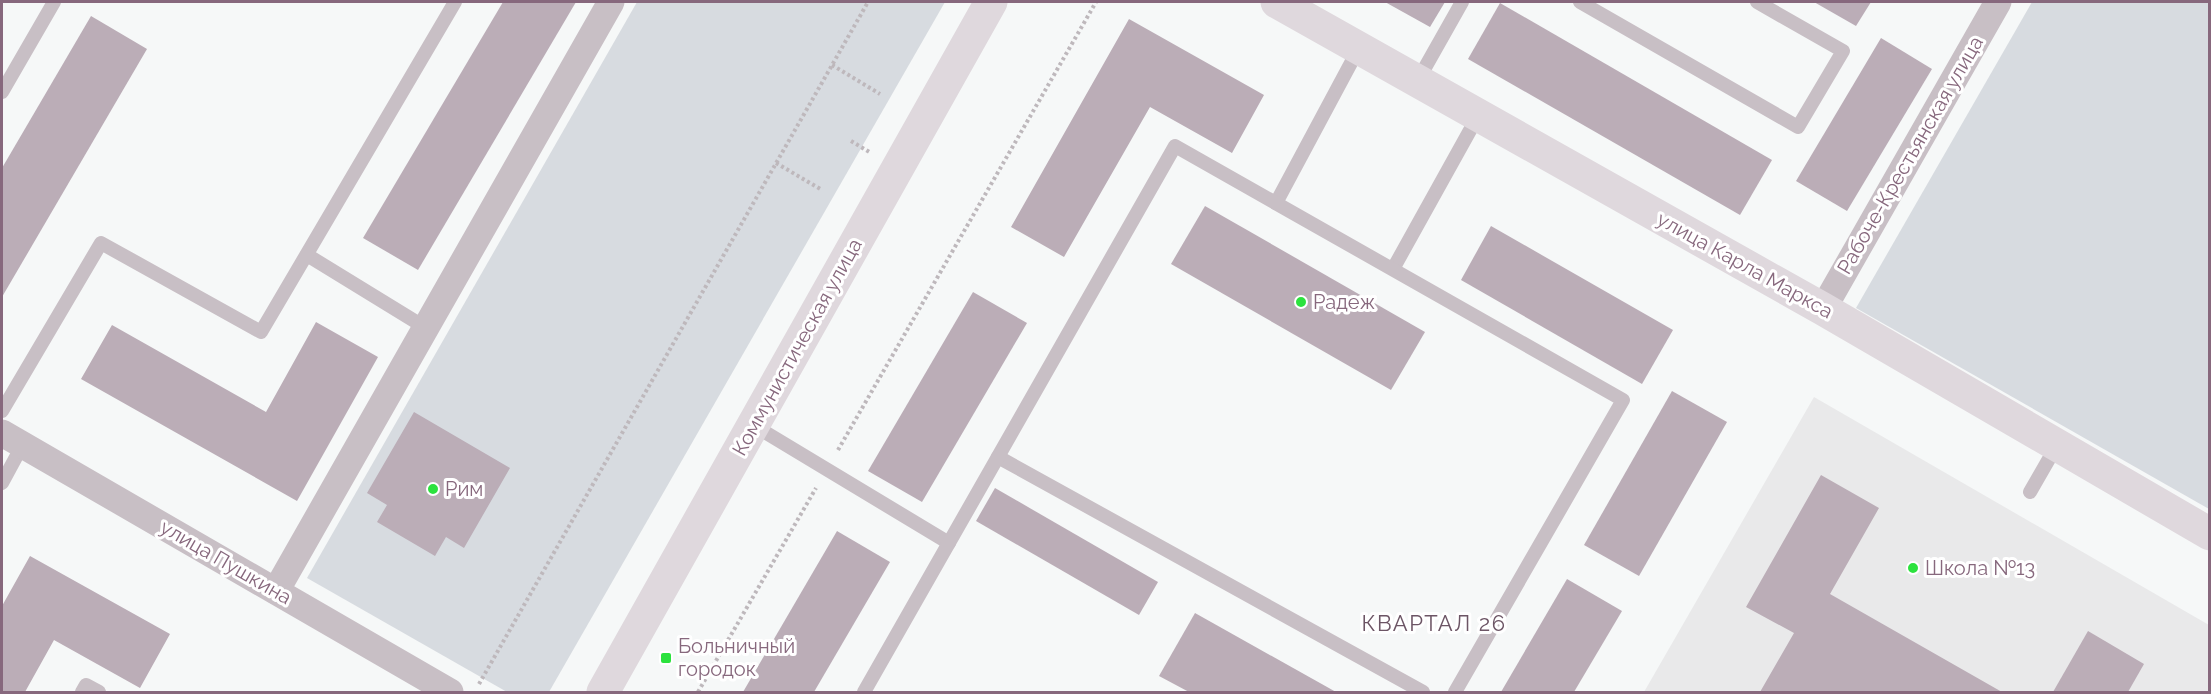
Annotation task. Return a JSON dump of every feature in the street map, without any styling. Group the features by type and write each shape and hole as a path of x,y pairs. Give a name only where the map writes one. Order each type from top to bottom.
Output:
{"street":[{"path":"276,591 611,2"},
{"name":"Коммунистическая улица","path":"603,693 991,2"},
{"name":"улица Карла Маркса","path":"1277,2 1822,309 2210,534"},
{"name":"Рабоче-Крестьянская улица","path":"1822,309 1998,2"},
{"name":"улица Пушкина","path":"12,440 450,693"}],"lane":[{"path":"2,92 54,2"},
{"path":"2,411 101,243 261,332 455,2"},
{"path":"1418,80 1462,2"},
{"path":"1580,2 1798,128 1843,51 1757,2"},
{"path":"1276,203 1359,48"},
{"path":"1393,269 1478,116"},
{"path":"864,693 1175,146 1623,400 1455,693"},
{"path":"307,255 426,328"},
{"path":"753,425 949,543"},
{"path":"2,483 12,440"},
{"path":"2030,492 2057,445"},
{"path":"998,458 1423,693"},
{"path":"82,693 86,685 99,693"}],"path":[{"path":"474,693 868,2"},
{"path":"698,693 1096,2"},
{"path":"832,65 880,94"},
{"path":"776,163 822,190"}],"shaded area":[{"path":"637,2 945,2 549,692 507,692 307,578"},
{"path":"2032,2 2209,2 2209,509 1856,308"},
{"name":"Школа №13","path":"1814,397 2209,625 2210,689 2208,692 1644,692"}],"building":[{"path":"503,2 576,2 418,270 363,238"},
{"path":"1385,2 1445,2 1430,27"},
{"path":"1814,2 1871,2 1856,26"},
{"path":"1500,3 1772,160 1740,215 1468,59"},
{"path":"91,16 147,49 2,297 2,168"},
{"path":"1129,19 1264,95 1232,153 1150,107 1064,257 1011,227"},
{"path":"1881,38 1932,69 1847,211 1796,181"},
{"path":"1205,206 1425,332 1391,390 1171,264"},
{"path":"1491,226 1673,330 1642,384 1461,280"},
{"path":"973,292 1027,323 922,502 868,471"},
{"path":"316,322 378,357 297,501 81,379 112,325 266,412"},
{"path":"1672,391 1727,422 1639,576 1584,545"},
{"path":"414,412 510,468 464,548 446,537 435,556 377,522 387,505 367,493"},
{"path":"1821,475 1879,508 1830,594 2002,692 1760,692 1794,633 1746,607"},
{"path":"995,488 1158,582 1139,615 976,521"},
{"path":"837,531 890,562 814,692 743,692"},
{"path":"30,556 170,634 140,688 54,640 25,692 2,692 2,606"},
{"path":"1567,579 1622,611 1574,692 1501,692"},
{"path":"1195,613 1336,692 1189,692 1159,676"},
{"path":"2088,631 2144,664 2128,692 2053,692"}],"place":[{"name":"Радеж","path":"1301,302"},
{"name":"Рим","path":"433,489"},
{"name":"Школа №13","path":"1913,568"},
{"name":"Больничный городок","path":"666,658"}],"district":[{"name":"КВАРТАЛ 26","path":"1434,623"}]}
